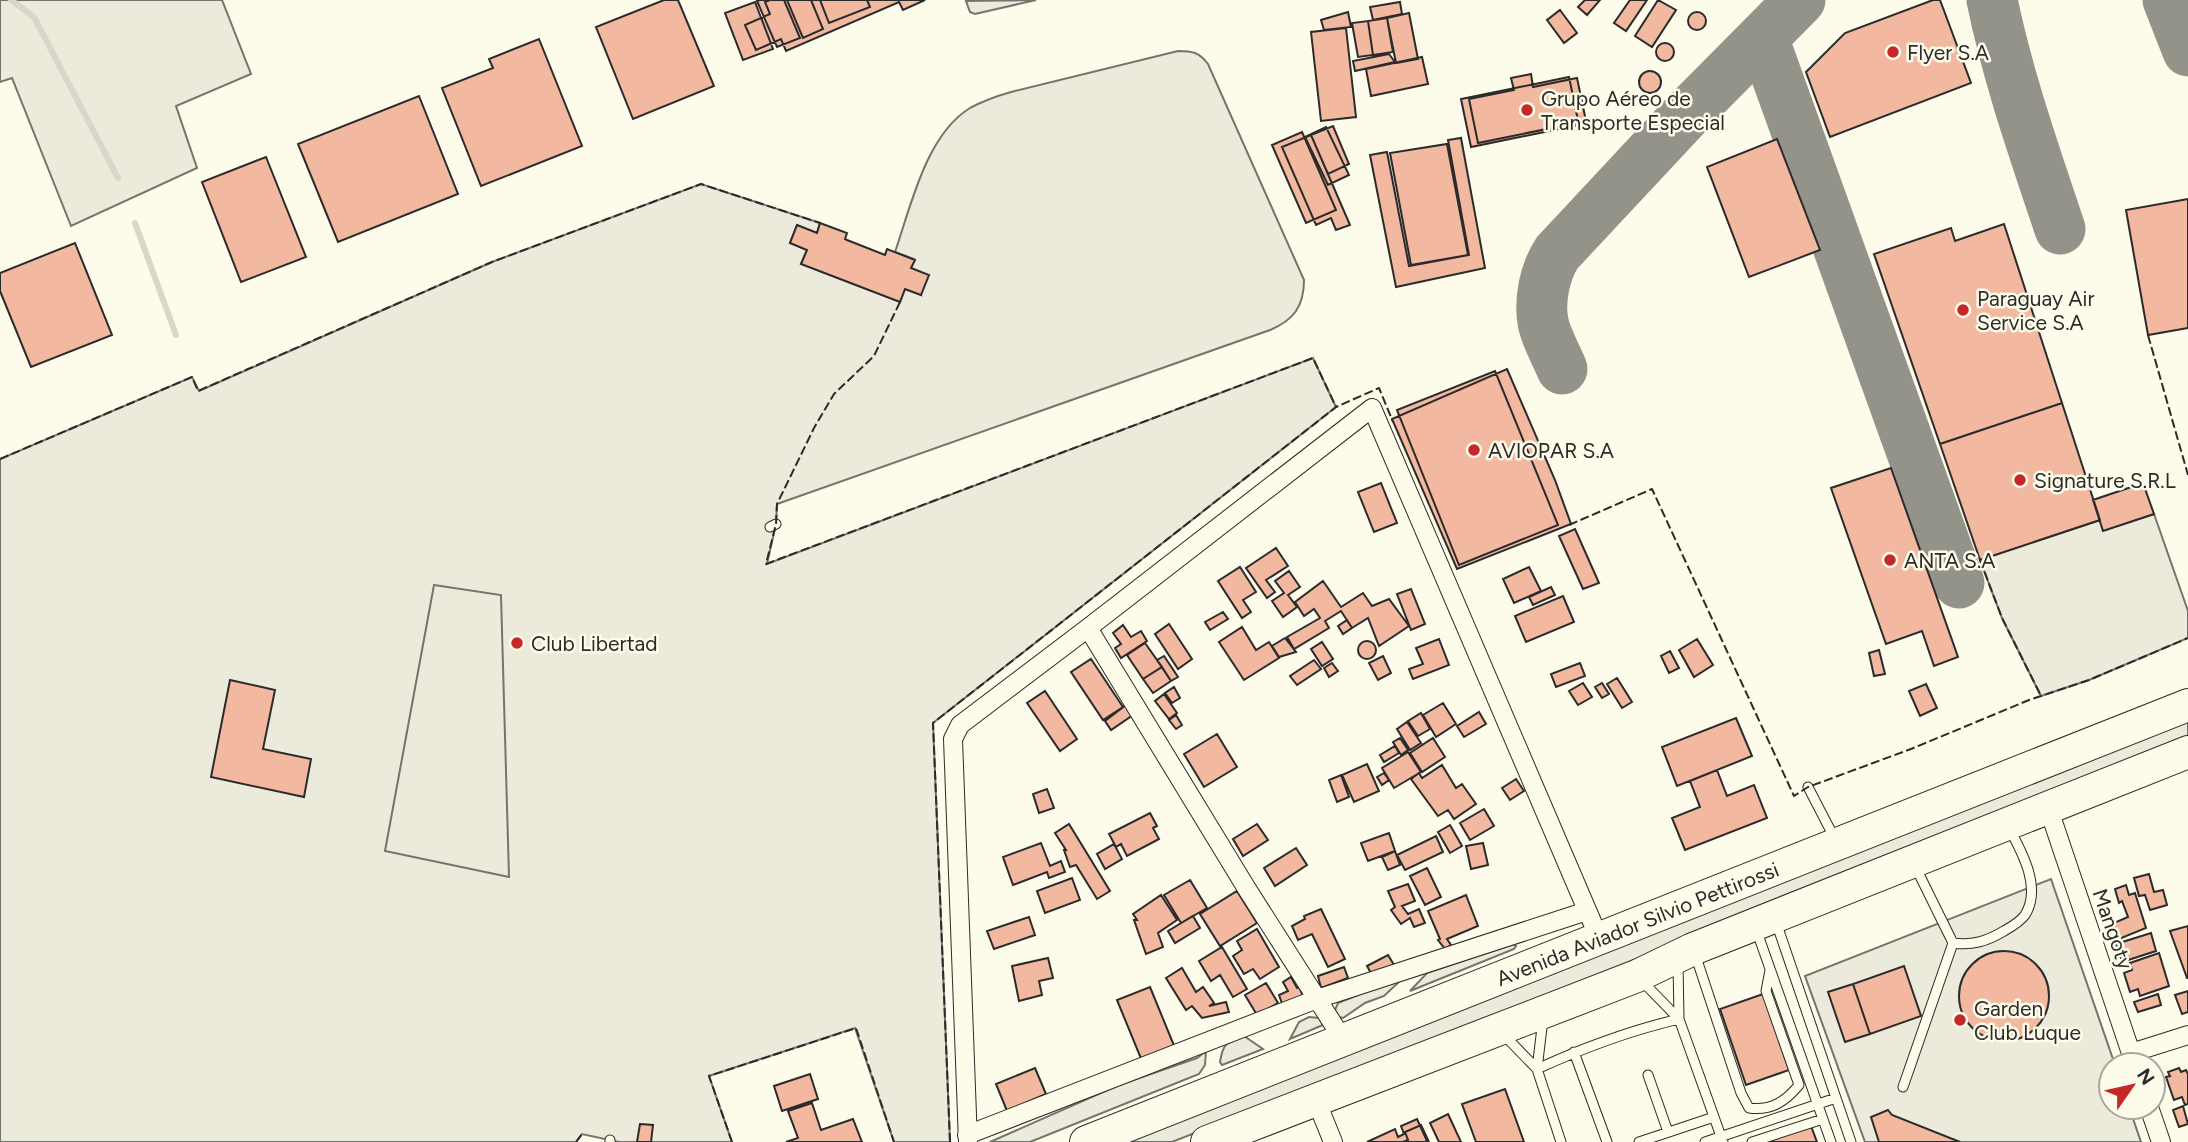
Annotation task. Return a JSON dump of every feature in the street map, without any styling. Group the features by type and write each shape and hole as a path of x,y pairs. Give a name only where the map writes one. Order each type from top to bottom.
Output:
{"highway":[{"name":"Avenida Aviador Silvio Pettirossi","path":"1086,1142 1344,1041 1593,924 1837,844 2188,705"},
{"path":"1207,1142 1637,976 1764,920 2188,752"}],"street":[{"path":"1372,408 1593,924 1317,999 968,1138 953,738 960,725 1372,408"},
{"path":"1088,628 1247,889 1344,1041"},
{"name":"Mangoty","path":"2048,807 2130,1051"},
{"path":"2151,1051 2188,1035"},
{"path":"1315,1100 1333,1142"},
{"path":"2154,1121 2161,1142"}],"lane":[{"path":"1810,788 1808,787 1837,844"},
{"path":"1953,943 1968,945 1992,939 2024,916 2032,898 2024,856 2007,824"},
{"path":"1903,1087 1953,943 1913,861"},
{"path":"1764,920 1770,970 1831,1142"},
{"path":"1764,920 1836,1098 1850,1142"},
{"path":"1685,953 1741,1093 1749,1108 1763,1110 1776,1106 1799,1085 1766,991 1770,970"},
{"path":"1679,1019 1685,953"},
{"path":"1637,976 1679,1019 1722,1139"},
{"path":"1544,1011 1537,1069 1561,1142"},
{"path":"1537,1069 1629,1031 1679,1019"},
{"path":"1499,1030 1537,1069"},
{"path":"1574,1052 1607,1142"},
{"path":"1648,1075 1668,1132"},
{"path":"1704,1142 1722,1139 1836,1098"},
{"path":"1639,1142 1714,1117"},
{"path":"1752,1142 1823,1119"}],"shaded area":[{"path":"0,0 222,0 251,74 176,106 197,168 71,226 12,78 0,82"},
{"path":"1036,0 975,14 970,12 966,1"},
{"name":"Club Libertad","path":"1178,51 1195,53 1208,64 1304,280 1300,305 1291,317 1270,330 777,504 776,524 767,564 1313,358 1336,407 933,723 950,1142 894,1142 855,1028 709,1076 732,1142 619,1142 582,1134 576,1142 0,1142 0,459 192,377 199,391 492,262 701,184 820,223 817,233 797,225 790,243 807,250 801,264 900,302 905,289 921,295 911,268 914,259 895,252 914,193 931,153 955,120 970,108 1006,94"},
{"path":"2154,514 2188,611 2188,638 2089,680 2041,696 2002,618 1980,560 2100,520 2104,530"},
{"path":"434,585 501,595 509,877 385,851"},
{"path":"2188,716 2188,741 1172,1142 1110,1142"},
{"name":"Garden Club Luque","path":"2051,879 2110,1051 2097,1051 2097,1121 2134,1121 2141,1142 1865,1142 1805,976"},
{"path":"1513,944 1516,946 1514,949 1410,991 1427,973"},
{"path":"1402,979 1384,996 1365,1003 1343,1018 1339,1017 1335,1010 1338,1003"},
{"path":"1309,1017 1319,1018 1323,1025 1290,1039 1299,1022"},
{"path":"1244,1036 1263,1049 1222,1065 1220,1062 1224,1047"},
{"path":"1206,1051 1205,1065 1199,1074 1030,1142 990,1142 1119,1085 1197,1058"}],"building":[{"path":"664,0 678,0 714,86 633,119 596,27"},
{"path":"784,0 800,38 777,47 757,1"},
{"path":"787,0 811,0 823,29 803,38"},
{"path":"820,0 867,0 870,7 829,23"},
{"path":"925,0 903,10 899,2 786,51 781,39 756,50 745,25 770,14 765,2"},
{"path":"1585,0 1600,0 1587,15 1578,7"},
{"path":"1630,0 1647,0 1626,31 1614,23"},
{"path":"1658,0 1676,10 1652,47 1635,36"},
{"name":"Flyer S.A","path":"1933,0 1940,0 1971,83 1830,137 1806,72 1845,33"},
{"path":"755,2 773,49 743,60 725,13"},
{"path":"1400,2 1402,14 1373,20 1370,7"},
{"path":"1560,10 1577,33 1564,43 1547,20"},
{"path":"1348,12 1351,27 1324,30 1321,20"},
{"path":"1697,12 1703,15 1706,21 1703,27 1697,30 1691,27 1688,21 1691,15"},
{"path":"1409,13 1418,59 1396,63 1387,18"},
{"path":"1387,18 1393,52 1373,55 1368,21"},
{"path":"1368,21 1373,55 1358,57 1352,23"},
{"path":"1346,28 1356,117 1321,121 1311,32"},
{"path":"539,39 582,146 481,186 442,88 493,68 489,59"},
{"path":"1665,43 1671,46 1674,52 1671,58 1665,61 1659,58 1656,52 1659,46"},
{"path":"1389,54 1395,62 1355,71 1353,61"},
{"path":"1422,57 1428,84 1371,96 1366,69"},
{"path":"1646,71 1654,71 1661,78 1661,86 1654,93 1646,93 1639,86 1639,78"},
{"name":"Grupo Aéreo de Transporte Especial","path":"1531,74 1533,87 1577,78 1586,121 1478,143 1469,99 1514,90 1511,78"},
{"name":"Grupo Aéreo de Transporte Especial","path":"1569,77 1579,125 1471,147 1461,99"},
{"path":"419,96 458,194 338,242 298,144"},
{"path":"1333,126 1349,164 1328,174 1311,135"},
{"path":"1326,127 1349,175 1328,185 1305,137"},
{"path":"1302,132 1336,210 1306,223 1272,145"},
{"path":"1311,135 1350,225 1336,230 1331,218 1316,225 1282,147"},
{"path":"1461,138 1485,268 1396,287 1370,155 1387,152 1409,266 1469,255 1448,140"},
{"path":"1777,139 1820,250 1749,277 1707,167"},
{"path":"1447,144 1468,255 1411,265 1390,153"},
{"path":"266,157 306,257 241,282 202,182"},
{"path":"2188,199 2188,328 2148,335 2126,210"},
{"path":"820,223 847,233 847,240 885,255 887,249 915,260 911,268 929,275 921,295 905,289 900,302 801,264 807,250 790,243 797,225 817,233"},
{"name":"Paraguay Air Service S.A","path":"2004,224 2062,403 1940,444 1874,254 1951,228 1955,241"},
{"path":"75,243 112,335 31,367 0,291 0,273"},
{"name":"AVIOPAR S.A","path":"1507,369 1571,524 1457,569 1392,419"},
{"name":"AVIOPAR S.A","path":"1495,371 1558,525 1459,565 1397,410"},
{"name":"Signature S.R.L","path":"2062,403 2100,520 1980,560 1940,444"},
{"name":"ANTA S.A","path":"1891,468 1958,657 1934,666 1922,631 1886,644 1831,488"},
{"path":"1381,483 1397,523 1374,532 1358,492"},
{"path":"2143,483 2154,514 2103,531 2093,500"},
{"path":"1575,529 1599,583 1583,589 1559,536"},
{"path":"1276,548 1288,566 1266,580 1275,592 1267,598 1246,568"},
{"path":"1240,567 1256,592 1243,600 1251,612 1242,618 1218,581"},
{"path":"1529,567 1541,591 1514,603 1503,579"},
{"path":"1289,571 1300,587 1288,595 1297,607 1283,617 1272,601 1284,593 1275,581"},
{"path":"1323,581 1341,607 1363,593 1372,606 1389,599 1409,626 1379,646 1368,618 1352,628 1341,611 1325,621 1329,628 1294,649 1287,637 1320,618 1314,609 1304,616 1295,602"},
{"path":"1551,587 1555,595 1533,605 1529,597"},
{"path":"1411,589 1425,624 1411,630 1397,594"},
{"path":"1563,596 1574,622 1526,642 1515,616"},
{"path":"1223,612 1228,619 1210,630 1205,622"},
{"path":"1347,620 1352,628 1343,634 1338,626"},
{"path":"1169,624 1192,659 1178,669 1155,634"},
{"path":"1123,625 1131,637 1141,631 1147,641 1121,658 1115,648 1121,644 1113,633"},
{"path":"1242,627 1256,650 1269,642 1279,658 1244,680 1219,642"},
{"path":"1285,638 1296,652 1279,657 1272,646"},
{"path":"1439,639 1449,665 1413,679 1409,669 1423,664 1416,648"},
{"path":"1697,639 1713,665 1694,677 1679,650"},
{"path":"1367,641 1373,644 1376,650 1373,656 1367,659 1361,656 1358,650 1361,644"},
{"path":"1322,642 1333,659 1322,666 1311,649"},
{"path":"1145,643 1162,667 1143,679 1127,655"},
{"path":"1879,650 1885,674 1874,676 1869,653"},
{"path":"1670,651 1679,668 1669,673 1661,656"},
{"path":"1164,656 1178,677 1171,681 1157,660"},
{"path":"1383,656 1391,673 1378,680 1369,663"},
{"path":"1091,659 1123,707 1103,720 1071,672"},
{"path":"1314,660 1321,669 1297,685 1290,676"},
{"path":"1332,663 1338,671 1329,677 1324,668"},
{"path":"1580,663 1585,676 1556,687 1551,674"},
{"path":"1162,667 1171,681 1153,693 1143,679"},
{"path":"1617,678 1632,702 1622,708 1607,684"},
{"path":"230,680 275,690 263,749 311,759 304,797 211,777"},
{"path":"1583,683 1592,697 1578,705 1569,691"},
{"path":"1602,683 1609,694 1602,698 1595,687"},
{"path":"1926,684 1937,708 1920,716 1909,691"},
{"path":"1174,687 1180,698 1172,703 1165,693"},
{"path":"1045,691 1077,739 1060,751 1027,703"},
{"path":"1164,694 1177,713 1169,719 1155,701"},
{"path":"1443,703 1456,724 1436,737 1423,715"},
{"path":"1126,705 1133,715 1111,730 1105,721"},
{"path":"1479,712 1486,724 1464,737 1457,726"},
{"path":"1421,713 1430,729 1418,736 1408,721"},
{"path":"1176,715 1182,725 1176,729 1169,720"},
{"path":"1736,718 1752,756 1677,786 1662,747"},
{"path":"1407,722 1421,743 1410,750 1397,729"},
{"path":"1217,734 1237,767 1204,787 1184,754"},
{"path":"1400,738 1408,750 1401,755 1393,742"},
{"path":"1433,738 1445,757 1422,772 1410,753"},
{"path":"1395,746 1399,753 1384,762 1380,755"},
{"path":"1408,752 1421,772 1394,788 1382,768"},
{"path":"1367,764 1379,791 1354,802 1342,775"},
{"path":"1442,765 1456,788 1462,784 1476,804 1454,819 1448,810 1438,816 1411,779 1419,773 1422,778"},
{"path":"1717,770 1727,796 1754,785 1767,818 1685,850 1672,818 1700,807 1690,781"},
{"path":"1384,773 1389,780 1382,785 1377,777"},
{"path":"1341,775 1349,797 1337,802 1329,780"},
{"path":"1516,779 1524,791 1510,800 1502,788"},
{"path":"1047,789 1054,808 1039,813 1033,794"},
{"path":"1484,809 1494,826 1470,840 1460,823"},
{"path":"1150,813 1157,826 1153,828 1159,839 1127,856 1121,844 1116,847 1109,834"},
{"path":"1069,824 1110,891 1097,899 1076,865 1070,867 1066,850 1055,833"},
{"path":"1257,824 1268,840 1243,856 1233,839"},
{"path":"1450,825 1462,846 1450,853 1438,832"},
{"path":"1389,833 1395,851 1368,861 1361,843"},
{"path":"1436,836 1443,852 1405,870 1397,855"},
{"path":"1041,843 1050,866 1061,861 1065,872 1049,878 1047,872 1013,885 1003,857"},
{"path":"1483,843 1488,865 1471,869 1466,846"},
{"path":"1114,844 1122,859 1105,869 1097,854"},
{"path":"1296,848 1307,865 1275,886 1264,868"},
{"path":"1395,851 1400,865 1388,870 1382,857"},
{"path":"1427,868 1441,897 1425,905 1410,876"},
{"path":"2149,874 2154,892 2163,890 2167,905 2150,910 2145,895 2139,896 2134,878"},
{"path":"1072,878 1080,900 1045,913 1037,891"},
{"path":"1190,880 1207,908 1181,923 1164,895"},
{"path":"1408,884 1415,901 1402,906 1408,914 1419,909 1425,923 1414,927 1410,918 1401,924 1391,910 1395,907 1388,891"},
{"path":"2126,885 2129,895 2135,893 2146,928 2119,939 2114,923 2128,917 2122,901 2119,903 2115,889"},
{"path":"1237,891 1257,923 1220,946 1200,914"},
{"path":"1161,895 1177,920 1158,933 1163,947 1146,954 1133,914"},
{"path":"1466,895 1478,926 1447,939 1451,945 1445,949 1438,940 1440,939 1428,911"},
{"path":"1321,909 1345,959 1328,967 1312,934 1298,940 1292,926 1305,919 1304,916"},
{"path":"1193,916 1200,928 1175,943 1168,931"},
{"path":"1029,917 1035,935 994,949 987,931"},
{"path":"2188,926 2188,978 2187,978 2170,931"},
{"path":"1257,929 1279,967 1260,979 1253,969 1244,974 1233,956 1242,950 1237,941"},
{"path":"2151,933 2156,951 2122,962 2116,944"},
{"path":"1222,947 1247,989 1233,997 1220,975 1211,981 1199,961"},
{"path":"2004,951 2021,955 2036,964 2045,979 2049,996 2045,1013 2036,1028 2021,1037 2004,1041 1987,1037 1972,1028 1963,1013 1959,996 1963,979 1972,964 1987,955"},
{"path":"2159,953 2169,986 2140,996 2138,989 2130,992 2124,973 2132,970 2130,963"},
{"path":"1388,955 1394,965 1373,977 1367,966"},
{"path":"1048,958 1053,978 1039,981 1042,995 1019,1001 1012,966"},
{"path":"1904,966 1921,1016 1870,1034 1853,984"},
{"path":"1344,967 1348,978 1321,988 1318,976"},
{"path":"1182,968 1196,992 1203,987 1214,1003 1209,1006 1226,1002 1229,1012 1202,1018 1192,1006 1186,1010 1166,978"},
{"path":"1291,977 1305,1000 1284,1009 1279,995 1288,991 1283,982"},
{"path":"1266,983 1278,1003 1257,1015 1245,995"},
{"path":"1853,984 1870,1034 1845,1042 1828,992"},
{"path":"1150,987 1175,1048 1142,1061 1117,1000"},
{"path":"2188,991 2188,1012 2182,1014 2175,995"},
{"path":"1763,994 1789,1070 1746,1085 1720,1009"},
{"path":"2158,994 2161,1005 2138,1012 2134,1002"},
{"path":"1035,1068 1046,1094 1007,1111 996,1084"},
{"path":"2179,1068 2181,1072 2186,1070 2188,1104 2185,1105 2182,1097 2174,1100 2167,1080 2170,1076 2168,1072"},
{"path":"810,1074 818,1099 782,1111 774,1086"},
{"path":"1505,1089 1524,1142 1476,1142 1462,1104"},
{"path":"812,1103 821,1130 853,1119 862,1142 786,1142 798,1138 788,1111"},
{"path":"2183,1106 2188,1124 2179,1127 2173,1110"},
{"path":"1888,1110 1892,1115 1960,1142 1879,1142 1871,1117"},
{"path":"1448,1114 1461,1142 1439,1142 1430,1123"},
{"path":"1417,1119 1427,1141 1425,1142 1367,1142 1395,1129 1398,1137 1404,1134 1401,1126"},
{"path":"640,1124 653,1125 651,1142 637,1142"},
{"path":"1421,1125 1429,1142 1403,1142 1408,1140 1405,1132"},
{"path":"1811,1126 1817,1142 1767,1142"}],"waterway":[{"path":"11,0 34,17 118,178"},
{"path":"135,223 176,335"}],"taxiway":[{"path":"1562,369 1546,334 1542,313 1544,286 1557,253 1684,117 1800,0"},
{"path":"1992,0 2014,87 2060,229"},
{"path":"2168,0 2188,51"},
{"path":"1763,38 1959,583"}],"fence":[{"path":"0,459 192,377 198,391 492,262 701,184 820,223"},
{"path":"900,302 874,356 834,394 814,428 777,504 776,524 766,564 1313,358 1336,407"},
{"path":"2148,335 2188,475"},
{"path":"950,1142 933,723 1336,407 1379,388 1393,422"},
{"path":"1569,525 1652,489 1794,796 1808,787 1911,749 2029,700 2089,680 2188,638"},
{"path":"1980,560 2002,618 2041,696"},
{"path":"732,1142 709,1076 856,1028 894,1142"},
{"path":"576,1142 582,1134"}],"place":[{"name":"Flyer S.A","path":"1893,52"},
{"name":"Grupo Aéreo de Transporte Especial","path":"1527,110"},
{"name":"Paraguay Air Service S.A","path":"1963,310"},
{"name":"AVIOPAR S.A","path":"1474,450"},
{"name":"Signature S.R.L","path":"2020,480"},
{"name":"ANTA S.A","path":"1890,560"},
{"name":"Club Libertad","path":"517,643"},
{"name":"Garden Club Luque","path":"1960,1020"}]}
